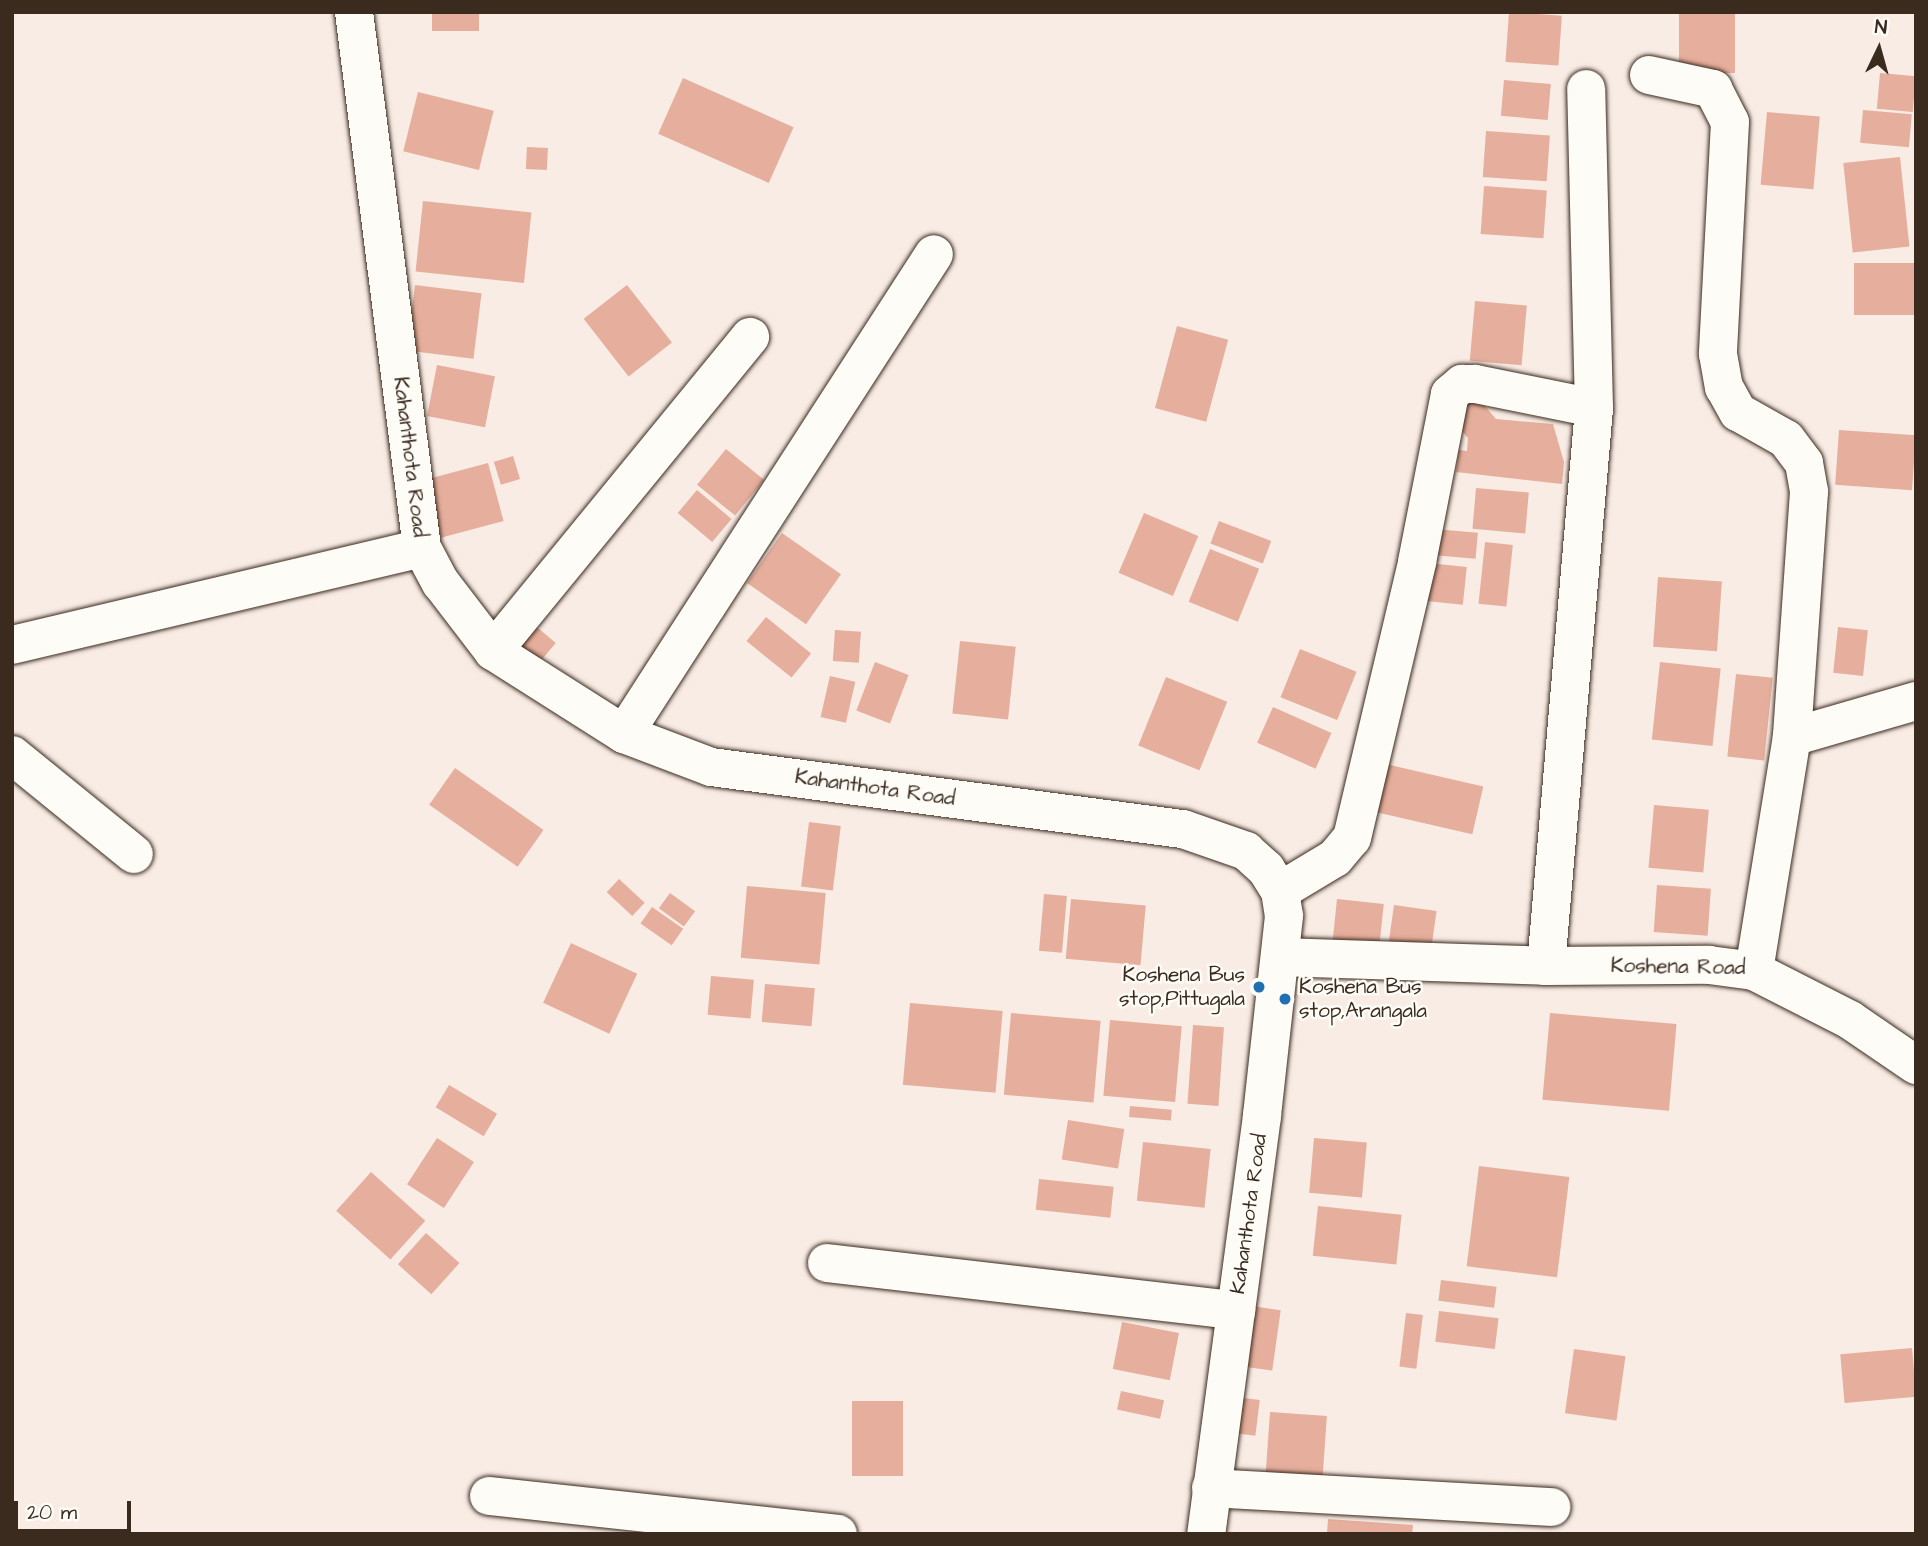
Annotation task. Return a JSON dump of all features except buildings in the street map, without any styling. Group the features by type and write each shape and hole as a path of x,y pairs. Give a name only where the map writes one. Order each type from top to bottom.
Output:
{"street":[{"name":"Kahanthota Road","path":"354,12 422,548 441,583 494,651 624,734 711,767 1182,829 1246,850 1266,869 1280,891 1284,916 1280,957 1206,1534"},
{"name":"Koshena Road","path":"1280,957 1546,965 1709,965 1754,971 1791,737 1809,492 1804,463 1786,439 1738,412 1724,387 1718,354 1730,122 1713,89 1649,75"},
{"path":"1546,965 1594,408 1586,89"},
{"path":"624,734 934,254"},
{"path":"494,651 750,337"},
{"path":"1280,891 1335,858 1352,838 1417,562 1450,394 1462,384 1475,384 1594,408"},
{"path":"12,645 422,548"},
{"path":"1791,737 1916,701"},
{"path":"12,755 134,854"},
{"path":"1754,971 1850,1020 1916,1065"},
{"path":"827,1263 1236,1310"},
{"path":"1211,1488 1551,1507"},
{"path":"489,1496 838,1534"}],"place":[{"name":"Koshena Bus stop,Pittugala","path":"1259,987"},
{"name":"Koshena Bus stop,Arangala","path":"1285,999"}]}
